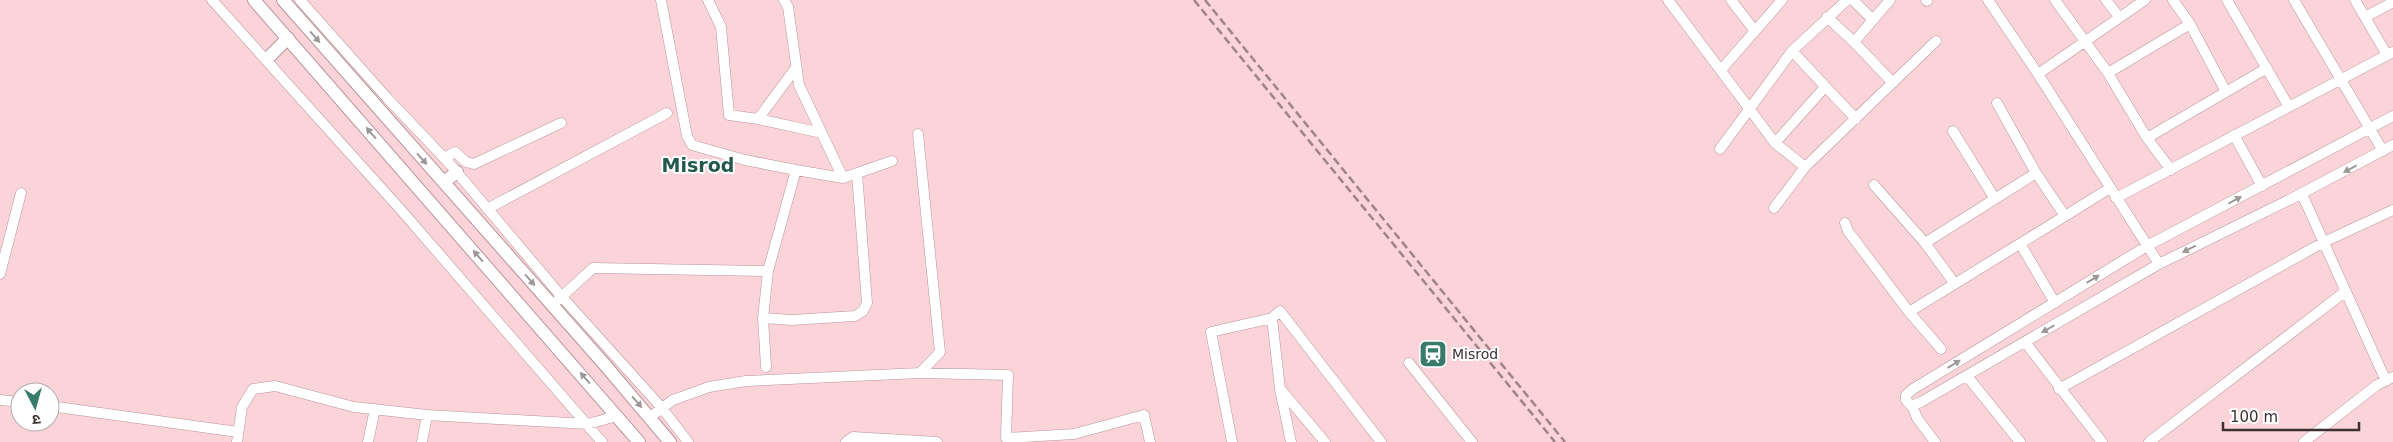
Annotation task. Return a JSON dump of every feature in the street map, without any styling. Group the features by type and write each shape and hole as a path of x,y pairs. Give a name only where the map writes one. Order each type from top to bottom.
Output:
{"main road":[{"path":"254,0 639,442"},
{"path":"283,0 670,442"},
{"path":"267,59 288,38"},
{"path":"444,182 457,172"}],"street":[{"path":"212,0 267,59 602,442"},
{"path":"300,0 388,99 457,172 562,296 662,408 688,442"},
{"path":"661,0 687,136 692,145 745,160 843,178 892,160"},
{"path":"708,0 720,27 729,115 758,119 822,133"},
{"path":"784,0 788,7 799,85 843,178"},
{"path":"1668,0 1775,143 1805,168"},
{"path":"1730,0 1755,31"},
{"path":"1721,70 1782,0"},
{"path":"1720,149 1792,51 1847,0"},
{"path":"1854,0 1873,20"},
{"path":"1854,42 1890,0"},
{"path":"1988,0 2038,74 2159,264"},
{"path":"2055,0 2108,73 2147,138 2171,170"},
{"path":"2106,0 2119,17"},
{"path":"2038,74 2145,0"},
{"path":"2173,0 2190,24 2225,90"},
{"path":"2227,0 2289,107"},
{"path":"2294,0 2383,151"},
{"path":"2116,198 2390,53 2355,0"},
{"path":"2366,17 2393,2"},
{"path":"1827,17 1854,42 1893,84"},
{"path":"2108,73 2190,24"},
{"path":"1774,208 1805,168 1936,41"},
{"path":"1792,51 1856,119"},
{"path":"2147,138 2225,90 2267,68"},
{"path":"758,119 796,69"},
{"path":"1775,143 1825,88"},
{"path":"1997,103 2036,173 2065,216"},
{"path":"487,209 667,113"},
{"path":"1935,442 1917,418 1912,405 1906,400 1906,396 1912,389 2147,246 2393,116"},
{"path":"444,158 455,152 466,162 474,164 561,123"},
{"path":"1953,131 1995,199"},
{"path":"918,134 940,352 920,372"},
{"path":"2234,135 2262,186"},
{"path":"1912,405 1967,376 2159,264 2302,194 2393,145"},
{"path":"766,367 763,318 768,271 796,170"},
{"path":"763,318 792,320 846,317 855,316 863,311 867,303 858,173"},
{"path":"1925,244 2036,173"},
{"path":"1874,185 1925,244 1955,284"},
{"path":"1909,312 2021,245 2110,188"},
{"path":"0,274 21,193"},
{"path":"2302,194 2346,292 2389,379 2304,442"},
{"path":"2059,389 2324,242 2393,210"},
{"path":"1845,223 1848,231 1909,312 1940,349"},
{"path":"2021,245 2055,303"},
{"path":"552,306 592,268 768,271"},
{"path":"2149,442 2346,292"},
{"path":"1232,442 1211,332 1272,318 1280,311 1381,442"},
{"path":"1272,318 1280,389 1291,442"},
{"path":"2024,342 2102,442"},
{"path":"1409,363 1472,442"},
{"path":"650,417 673,400 709,387 746,381 920,372 1008,375 1006,438 1074,434 1144,415 1150,442"},
{"path":"1967,376 2020,442"},
{"path":"60,408 237,437 242,407 254,389 275,386 354,407 426,415 588,424 617,416"},
{"path":"1280,389 1325,442"},
{"path":"368,442 375,409"},
{"path":"422,442 426,415"},
{"path":"846,442 853,437 937,442"}],"railway":[{"path":"1194,0 1555,442"},
{"path":"1205,0 1565,442"}],"place":[{"name":"Misrod","path":"1433,354"}],"district":[{"name":"Misrod","path":"698,165"}]}
